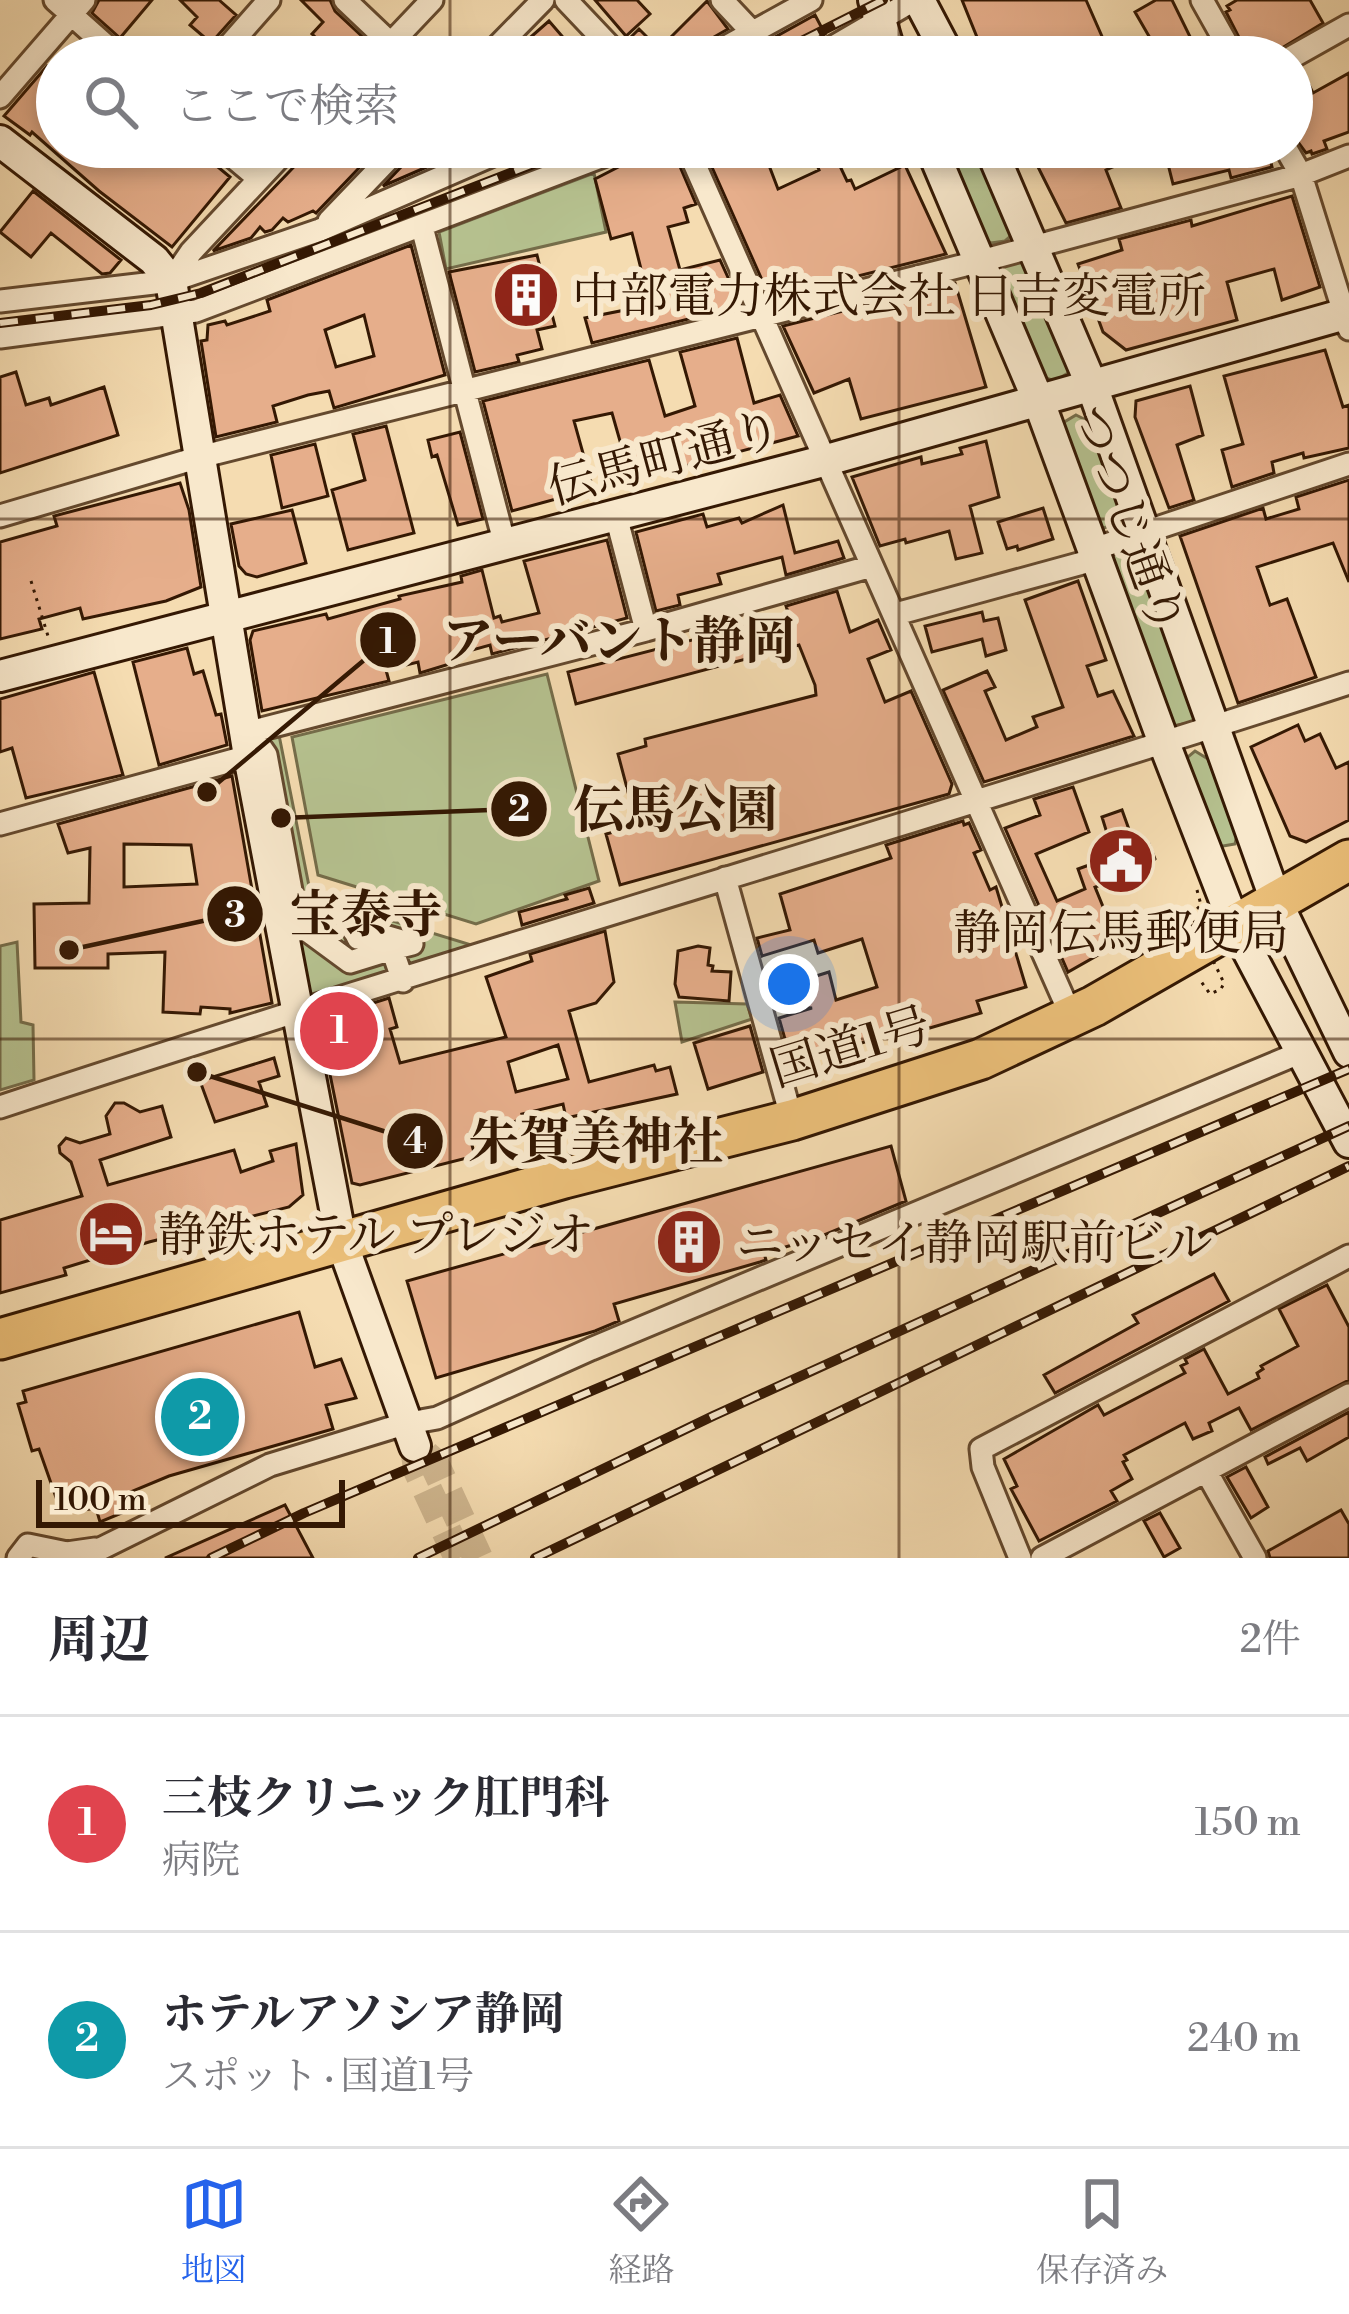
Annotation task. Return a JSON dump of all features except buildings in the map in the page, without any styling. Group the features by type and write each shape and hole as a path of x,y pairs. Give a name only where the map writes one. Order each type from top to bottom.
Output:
{"highway":[{"name":"国道1号","path":"0,1339 340,1240 792,1120 981,1059 1072,1018 1349,860"}],"street":[{"path":"237,36 269,0"},
{"path":"345,0 377,36"},
{"path":"404,36 432,0"},
{"path":"508,36 543,0"},
{"path":"566,0 600,36"},
{"path":"722,0 753,33"},
{"path":"747,36 811,0"},
{"path":"844,36 877,11 916,0 937,36"},
{"path":"1208,2 1224,36"},
{"path":"46,36 70,5 99,36"},
{"path":"1313,46 1349,26"},
{"path":"0,97 36,50"},
{"path":"0,141 154,260 174,297 295,1007 340,1240 409,1435"},
{"path":"0,516 200,458 981,261 1301,175 1349,156"},
{"path":"246,168 258,178"},
{"path":"174,297 191,252 268,168"},
{"path":"320,230 380,168"},
{"path":"0,337 174,297 463,168"},
{"path":"0,301 174,297 196,311 573,168"},
{"path":"697,168 1072,1018"},
{"name":"つつじ通り","path":"940,168 1039,402 1235,926 1349,1142"},
{"name":"つつじ通り","path":"1000,168 1092,386 1276,901 1346,1039"},
{"path":"1297,168 1347,319"},
{"path":"422,227 505,545"},
{"name":"伝馬町通り","path":"0,676 1347,319"},
{"path":"896,614 1095,554 1144,532 1349,464"},
{"path":"616,516 646,630"},
{"path":"0,824 249,740 872,566"},
{"path":"0,1107 295,1007 403,981 1349,683"},
{"path":"249,740 266,755 296,923 350,962 412,944 388,937 358,938 350,919 330,909 295,913"},
{"path":"725,878 792,1120"},
{"path":"295,1007 307,986 301,944 316,940"},
{"path":"392,949 403,981"},
{"path":"18,1558 28,1545 89,1553 270,1465 409,1435 437,1418 564,1363 1304,1051"},
{"path":"1020,1558 983,1467 981,1449 1349,1256"},
{"path":"1042,1558 1349,1395"},
{"path":"1206,1471 1255,1558"}],"path":[{"path":"31,580 49,640"},
{"path":"1197,890 1201,905 1191,915 1224,983 1210,994 1200,980"}],"green space":[{"path":"955,168 986,168 1012,235 991,243 984,238"},
{"path":"594,173 606,232 446,269 439,232"},
{"path":"1026,260 1070,365 1068,373 1055,381 1040,376 1000,272 1003,263"},
{"path":"1076,415 1090,422 1120,509 1119,522 1099,530 1061,424"},
{"path":"1122,550 1137,557 1194,722 1172,726 1109,557"},
{"path":"547,674 599,881 476,924 318,875 292,737"},
{"path":"279,735 311,896 478,947 295,1009 255,741"},
{"path":"1195,751 1208,759 1237,834 1235,844 1217,847 1183,761"},
{"path":"17,942 21,1022 33,1025 34,1080 0,1090 0,946"},
{"path":"675,1002 747,1004 752,1019 682,1042"}],"tunnel":[{"path":"459,1558 418,1470 415,1446 434,1463 478,1558"}],"railway":[{"path":"812,36 883,0"},
{"path":"0,323 151,305 201,293 523,168"},
{"path":"211,1558 304,1513 1349,1069"},
{"path":"418,1558 713,1416 1349,1126"},
{"path":"535,1558 1349,1166"}],"place":[{"name":"中部電力株式会社 日吉変電所","path":"526,295"},
{"name":"アーバント静岡","path":"207,792"},
{"name":"伝馬公園","path":"281,818"},
{"name":"静岡伝馬郵便局","path":"1121,861"},
{"name":"宝泰寺","path":"69,950"},
{"name":"三枝クリニック肛門科","path":"339,1031"},
{"name":"朱賀美神社","path":"197,1072"},
{"name":"静鉄ホテル プレジオ","path":"111,1234"},
{"name":"ニッセイ静岡駅前ビル","path":"689,1242"},
{"name":"ホテルアソシア静岡","path":"200,1417"}]}
